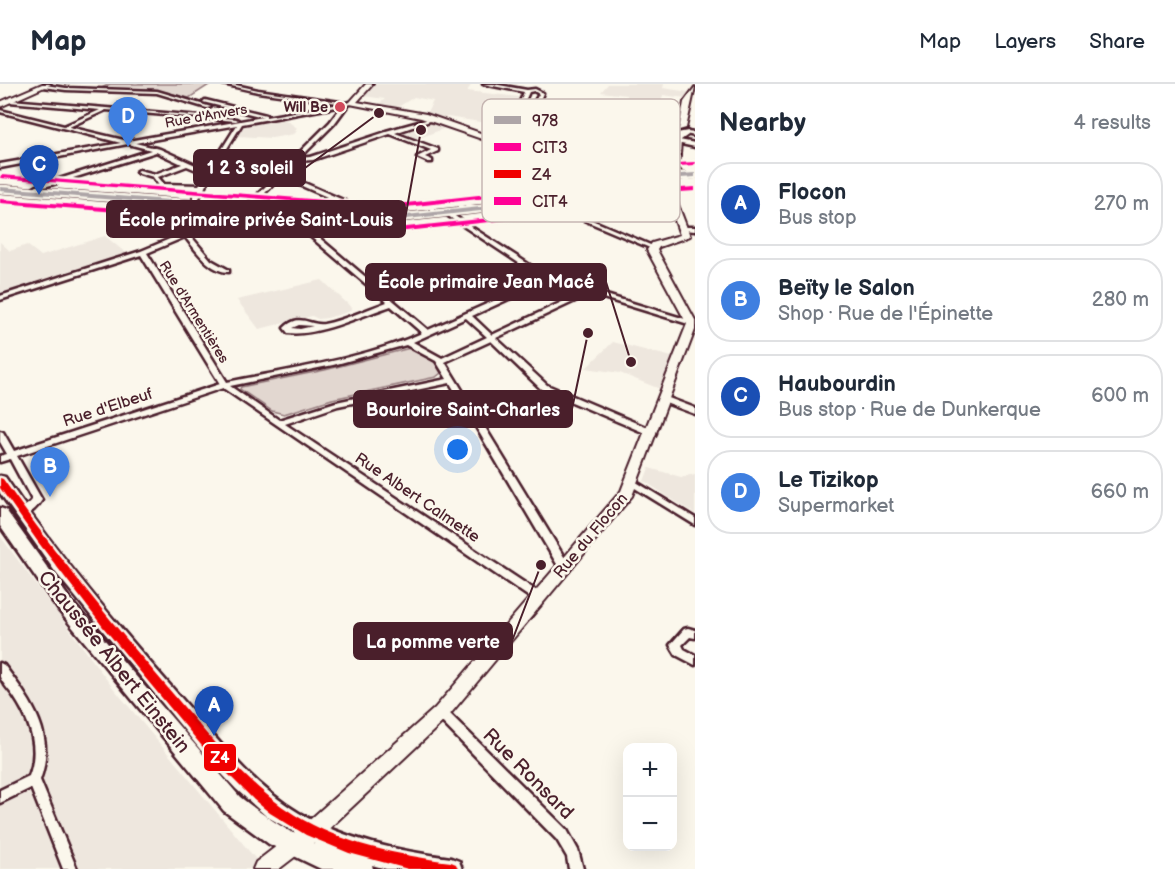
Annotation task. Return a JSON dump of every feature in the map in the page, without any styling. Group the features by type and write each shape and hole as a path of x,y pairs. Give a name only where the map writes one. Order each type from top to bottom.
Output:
{"main road":[{"name":"Chaussée Albert Einstein","path":"0,481 10,514 39,572 218,789 259,826 293,847 325,860 362,869"},
{"name":"Chaussée Albert Einstein","path":"10,514 231,771 264,802 311,832 360,851 394,860 451,869"}],"street":[{"path":"88,95 103,84"},
{"path":"225,84 349,103 431,119 482,137"},
{"path":"0,298 143,252 246,209 370,84"},
{"path":"485,84 526,91 535,87 541,93 538,99"},
{"path":"0,105 46,85 93,90 157,92 209,107"},
{"path":"687,130 687,102 695,89"},
{"path":"522,99 526,91"},
{"path":"189,101 193,99 269,117"},
{"path":"11,101 241,122 201,187 193,205"},
{"path":"73,106 80,101"},
{"name":"Rue d'Anvers","path":"0,166 349,103"},
{"path":"185,116 216,104"},
{"path":"64,127 107,109"},
{"path":"0,111 158,150 199,170 254,168 282,173 366,212 371,219"},
{"path":"295,160 311,159 431,119"},
{"path":"388,132 436,150 420,157 430,161"},
{"path":"680,142 695,144"},
{"path":"31,192 39,187 158,150"},
{"path":"139,172 155,176 186,164"},
{"path":"155,176 162,186 201,187"},
{"path":"0,189 371,219 405,218 482,209"},
{"path":"293,213 293,219 428,333"},
{"path":"447,213 548,279 693,324"},
{"path":"593,222 652,247 684,238 686,234 680,220"},
{"path":"684,229 695,229"},
{"path":"186,234 207,259 227,272"},
{"path":"652,247 652,251 693,324"},
{"name":"Rue d'Armentières","path":"143,252 225,385"},
{"name":"Rue d'Elbeuf","path":"0,459 225,385 325,364 407,342 548,279"},
{"path":"442,361 589,292"},
{"path":"319,326 392,303"},
{"path":"467,315 548,390 652,433"},
{"name":"Rue du Flocon","path":"263,869 311,832 441,713 627,494 693,324"},
{"path":"407,342 442,361 565,568"},
{"path":"278,423 343,403 452,380"},
{"name":"Rue Albert Calmette","path":"225,385 539,598"},
{"path":"663,399 695,411"},
{"path":"0,434 37,500 32,507 10,514"},
{"path":"633,483 695,522"},
{"path":"695,634 688,632 675,645 680,652 695,660"},
{"path":"0,668 27,708 40,740 42,760 34,780 0,797"},
{"name":"Rue Ronsard","path":"441,713 562,836 573,855 576,869"},
{"path":"34,780 70,869"}],"shaded area":[{"path":"110,84 209,85 189,98 154,89 97,90"},
{"path":"375,84 472,84 467,91 519,97 518,99 482,99 482,122 447,117 439,120 426,115 433,101 414,97 395,109 377,105 385,99 363,96"},
{"path":"608,84 664,84 663,88 689,92 686,98 663,95 662,99 626,99 627,95 601,92"},
{"path":"282,117 297,128 294,134 272,138 237,136 246,123"},
{"path":"430,121 448,127 414,140 392,133"},
{"path":"105,236 132,258 0,301 0,242 10,251 27,245 41,256"},
{"path":"322,280 352,308 348,312 318,319 312,316 259,329 237,300"},
{"path":"613,342 672,357 660,389 620,373 586,368"},
{"path":"410,348 434,361 441,373 436,377 332,399 284,414 272,411 240,389 241,387 325,370"},
{"path":"649,468 681,477 695,474 695,514 644,481"},
{"path":"0,536 110,684 264,869 0,869"}],"transit line":[{"name":"CIT4","path":"680,164 694,163"},
{"name":"978","path":"680,176 695,175"},
{"name":"CIT4","path":"1,177 388,207 482,197"},
{"name":"978","path":"0,189 388,219 482,209"},
{"name":"CIT3","path":"680,190 695,189"},
{"name":"CIT3","path":"0,201 388,231 482,221"},
{"name":"Z4","path":"0,481 41,540 107,624 215,753 259,796 292,820 329,839 368,853 451,869"}],"place":[{"name":"Will Be","path":"340,107"},
{"name":"1 2 3 soleil","path":"379,113"},
{"name":"École primaire privée Saint-Louis","path":"421,130"},
{"name":"Le Tizikop","path":"128,147"},
{"name":"Haubourdin","path":"39,195"},
{"name":"Bourloire Saint-Charles","path":"588,333"},
{"name":"École primaire Jean Macé","path":"631,362"},
{"name":"Beïty le Salon","path":"50,497"},
{"name":"La pomme verte","path":"541,565"},
{"name":"Flocon","path":"214,736"}]}
